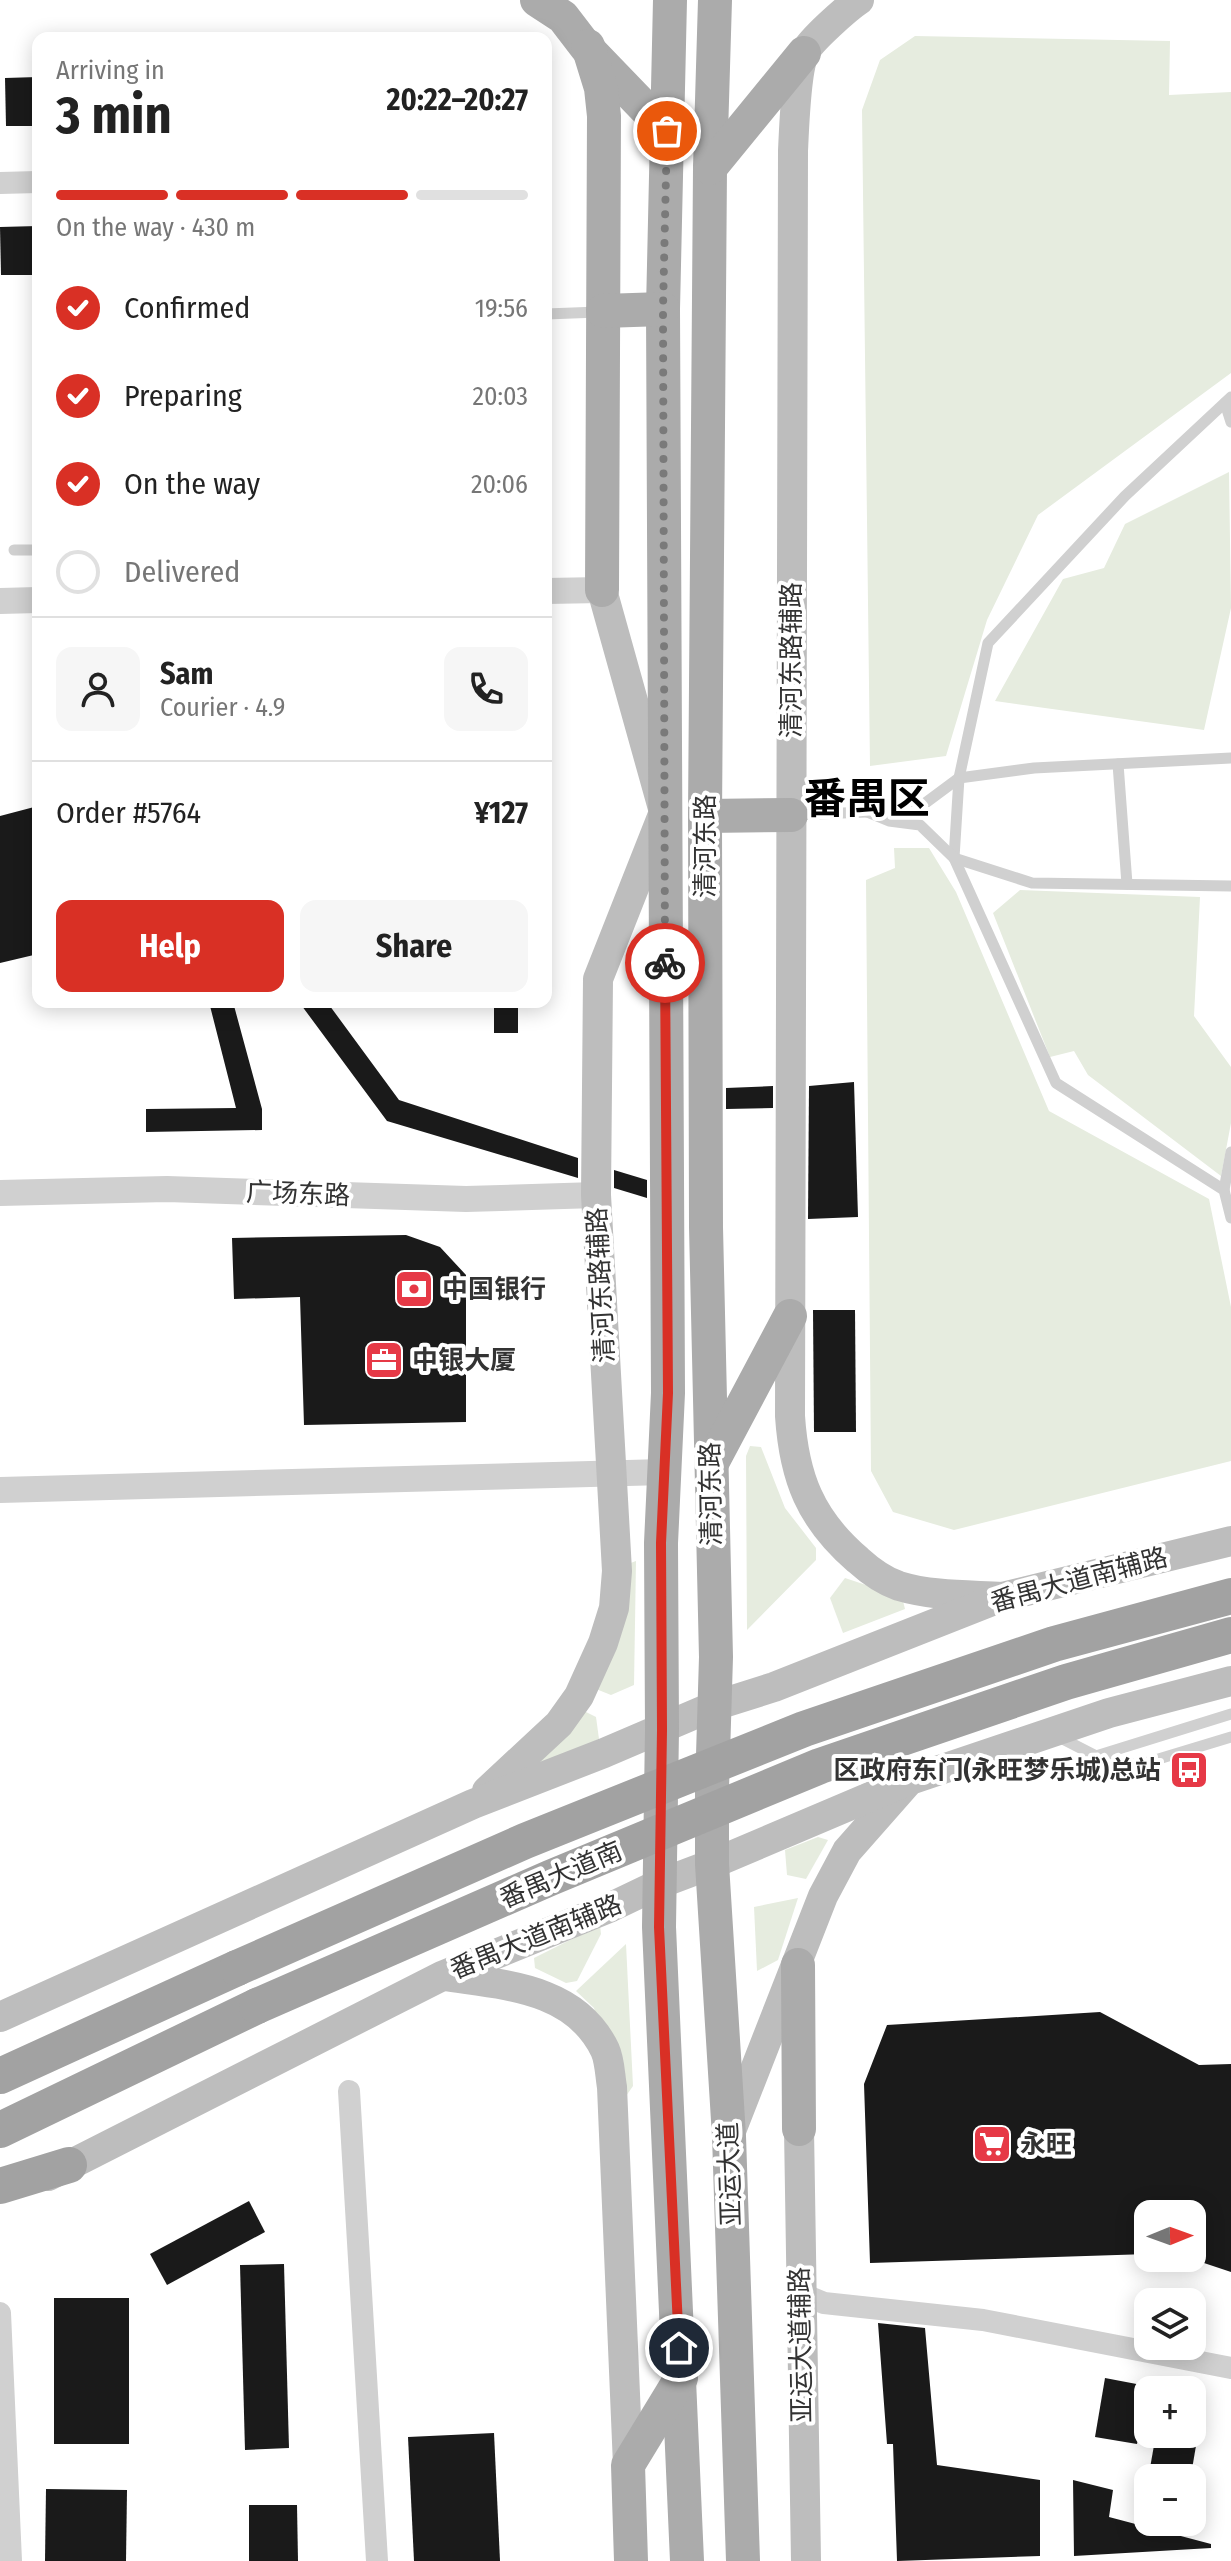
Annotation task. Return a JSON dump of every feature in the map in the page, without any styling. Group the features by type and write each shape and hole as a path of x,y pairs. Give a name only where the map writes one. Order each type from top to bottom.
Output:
{"highway":[{"name":"番禺大道南","path":"0,2076 525,1841 804,1729 1054,1644 1231,1596"},
{"name":"番禺大道南","path":"0,2130 257,2006 550,1878 820,1766 1066,1682 1231,1635"},
{"path":"0,2186 69,2165"}],"main road":[{"path":"537,0 563,17 667,131"},
{"name":"清河东路","path":"659,1884 661,1543 668,1393 663,309 670,0"},
{"name":"清河东路","path":"712,1788 716,1657 706,1227 705,816 710,168 715,0"},
{"path":"710,168 804,53 847,8 859,0"},
{"path":"588,46 601,88 604,116 602,590 664,812"},
{"name":"清河东路辅路","path":"804,53 795,108 793,151 792,1447 798,1474 810,1504 824,1526 869,1569 895,1585 927,1593 1002,1597"},
{"path":"603,311 663,309"},
{"name":"清河东路辅路","path":"473,1804 559,1724 579,1696 603,1643 614,1608 617,1571 613,1473 596,1195 598,979 664,812"},
{"path":"705,816 791,815"},
{"path":"711,1465 790,1316"},
{"name":"番禺大道南辅路","path":"0,2017 473,1804 662,1730 714,1706 774,1687 1002,1597 1231,1541"},
{"name":"番禺大道南辅路","path":"0,2201 442,1976 611,1907 659,1884 910,1780 1109,1713 1231,1681"},
{"path":"729,2136 823,1896 847,1851 910,1780"},
{"name":"亚运大道","path":"712,1788 713,1910 729,2136 743,2561"},
{"path":"659,1884 687,2561"},
{"path":"798,1965 799,2129"},
{"path":"442,1976 521,1987 564,2003 590,2028 606,2052 612,2087 631,2561"},
{"name":"亚运大道辅路","path":"799,2129 806,2561"},
{"path":"628,2465 681,2378"}],"street":[{"path":"0,183 32,182"},
{"path":"552,591 602,590"},
{"path":"0,601 32,600"},
{"name":"广场东路","path":"0,1193 167,1189 466,1199 596,1195"},
{"path":"0,1490 664,1472"},
{"path":"349,2091 377,2561"},
{"path":"800,2293 824,2303 983,2320 1231,2368"},
{"path":"0,2313 11,2561"}],"lane":[{"path":"552,314 603,311"},
{"path":"1228,400 1231,422"},
{"path":"954,858 959,778 988,643 1125,496 1228,400"},
{"path":"14,550 32,550"},
{"path":"791,815 867,812 890,805 924,804 959,778 1034,768 1231,758"},
{"path":"1118,764 1127,884"},
{"path":"867,812 889,821 920,825 954,858 1056,1083 1224,1190"},
{"path":"954,858 1032,883 1231,886"},
{"path":"1231,1152 1224,1190 1231,1218"},
{"path":"1096,1756 1231,1714"},
{"path":"1050,1733 1096,1756 1142,1764 1231,1737"}],"shaded area":[{"path":"915,36 1170,41 1169,95 1231,92 1231,373 1038,515 987,620 946,756 870,766 862,110 880,60"},
{"path":"1229,472 1231,608 1204,730 995,701 1063,579 1104,568 1125,524"},
{"path":"894,848 929,848 956,892 1049,1111 1209,1199 1231,1307 1231,1461 954,1530 893,1512 871,1471 866,880 895,868"},
{"path":"1020,890 1200,897 1194,1016 1231,1067 1231,1123 1221,1176 1088,1075 1074,1051 1050,1057 993,913"},
{"path":"750,1446 761,1447 785,1508 816,1548 816,1560 747,1630 746,1456"},
{"path":"636,1561 634,1685 611,1695 596,1689 625,1565"},
{"path":"845,1578 902,1597 905,1609 843,1633 830,1598"},
{"path":"578,1708 596,1717 599,1739 530,1773"},
{"path":"818,1837 828,1840 806,1879 787,1875 785,1850"},
{"path":"798,1898 778,1960 757,1971 754,1907"},
{"path":"600,1925 601,1934 577,1981 566,1983 535,1968 534,1958"},
{"path":"626,1944 633,2086 626,2096 618,2087 594,2008 576,1991"}],"building":[{"path":"32,77 32,126 6,126 5,78"},
{"path":"32,226 32,275 1,275 0,227"},
{"path":"32,808 32,955 0,963 0,816"},
{"path":"211,1008 235,1008 262,1109 262,1130 146,1132 146,1109 236,1108"},
{"path":"303,1008 331,1008 399,1100 578,1158 578,1178 387,1121"},
{"path":"494,1008 518,1008 518,1033 494,1033"},
{"path":"854,1082 858,1217 808,1219 809,1086"},
{"path":"773,1086 773,1108 726,1109 726,1088"},
{"path":"614,1170 647,1180 647,1198 614,1188"},
{"name":"中银大厦","path":"406,1235 440,1247 466,1275 466,1422 304,1425 300,1297 234,1299 232,1238"},
{"path":"813,1310 855,1310 856,1432 814,1432"},
{"path":"1100,2012 1199,2065 1231,2064 1231,2272 1206,2264 1206,2200 1134,2200 1134,2254 870,2263 864,2084 887,2025"},
{"path":"249,2201 265,2232 167,2285 150,2254"},
{"path":"284,2264 289,2448 245,2450 240,2265"},
{"path":"54,2298 129,2298 129,2444 54,2444"},
{"path":"878,2323 925,2328 937,2465 1040,2480 1040,2556 897,2561 893,2444 887,2444"},
{"path":"1105,2378 1134,2384 1134,2444 1095,2437"},
{"path":"494,2433 500,2561 414,2561 408,2437"},
{"path":"1154,2448 1196,2448 1193,2464 1151,2464"},
{"path":"1073,2480 1113,2490 1109,2517 1134,2524 1134,2536 1181,2536 1211,2544 1211,2548 1074,2556"},
{"path":"46,2489 127,2490 126,2561 45,2561"},
{"path":"249,2505 297,2505 298,2561 249,2561"}],"way so far":[{"path":"665,963 663,309 667,131"}],"place":[{"name":"中国银行","path":"414,1289"},
{"name":"中银大厦","path":"384,1360"},
{"name":"区政府东门(永旺梦乐城)总站","path":"1189,1770"},
{"name":"永旺","path":"992,2144"}],"district":[{"name":"番禺区","path":"867,799"}],"route":[{"path":"665,963 668,1393 661,1543 659,1927 679,2348"}]}
